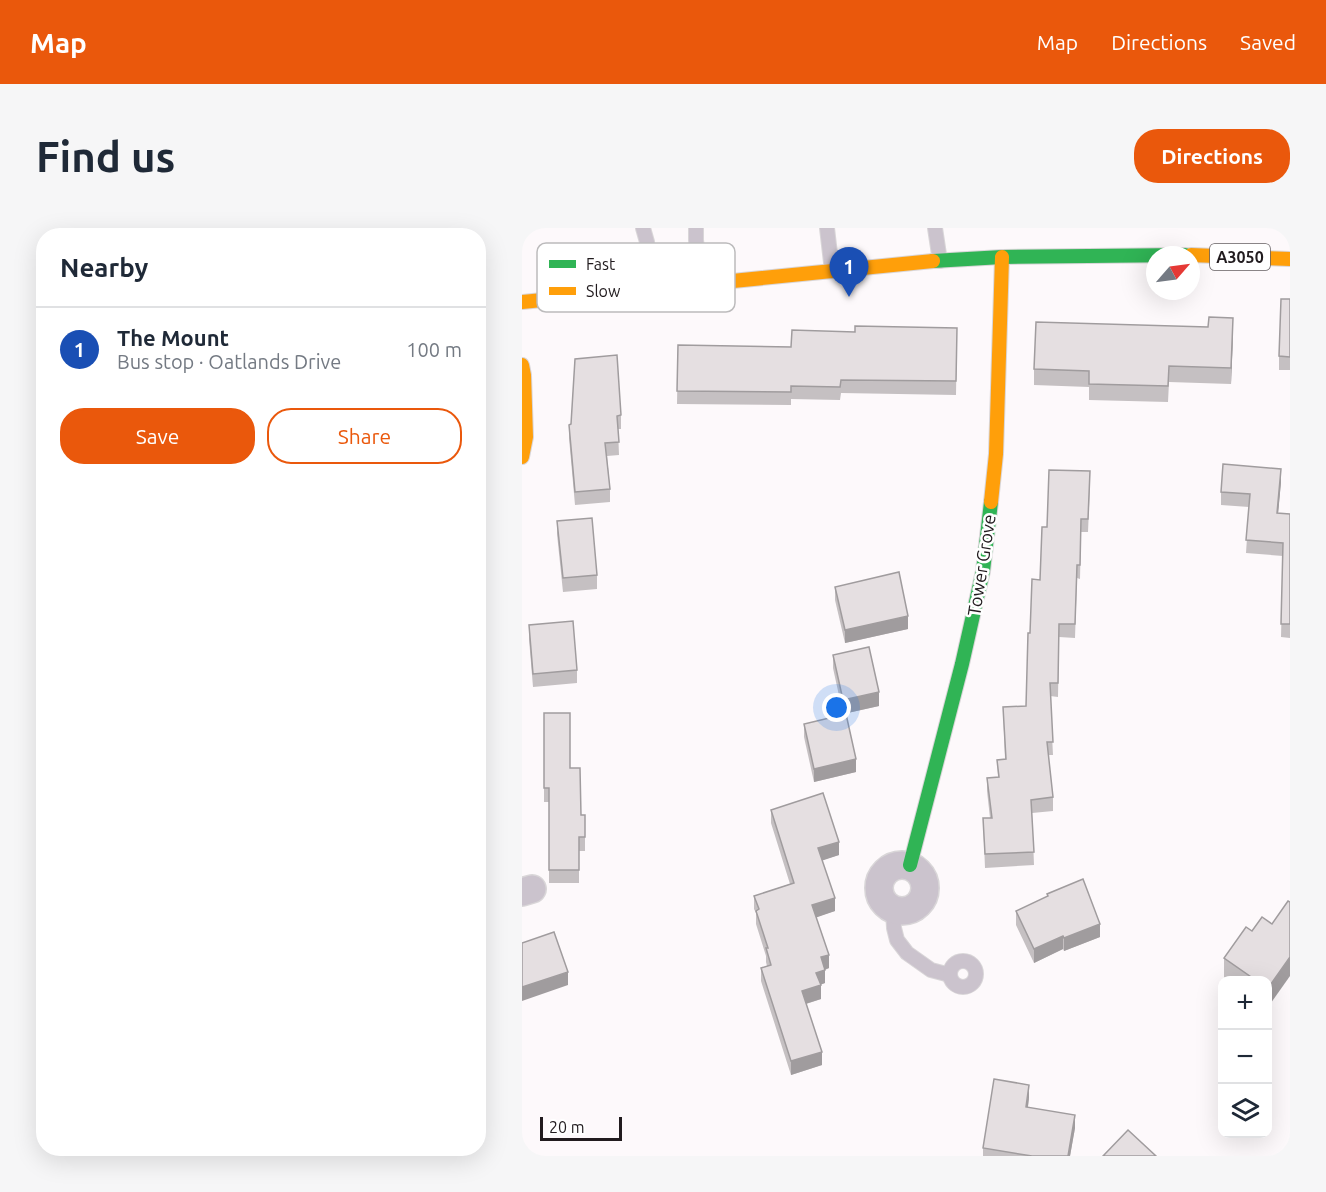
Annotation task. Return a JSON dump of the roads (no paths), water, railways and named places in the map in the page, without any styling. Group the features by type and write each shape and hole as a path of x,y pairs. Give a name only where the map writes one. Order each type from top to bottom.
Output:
{"main road":[{"name":"A3050","path":"735,281 1002,257 1146,255"},
{"name":"A3050","path":"1200,255 1290,259"},
{"name":"Tower Grove","path":"910,865 962,664 983,571 996,454 1002,257"},
{"name":"A3050","path":"522,302 537,301"},
{"path":"522,365 526,437 522,457"}],"street":[{"name":"Tower Grove","path":"893,909 900,912 914,909 923,899 926,886 921,873 910,865"}],"lane":[{"path":"643,228 647,243"},
{"path":"696,228 696,243"},
{"path":"827,228 832,271"},
{"path":"935,228 940,261"},
{"path":"893,909 897,940 907,953 931,969 950,975"}],"place":[{"name":"The Mount","path":"849,297"}]}
